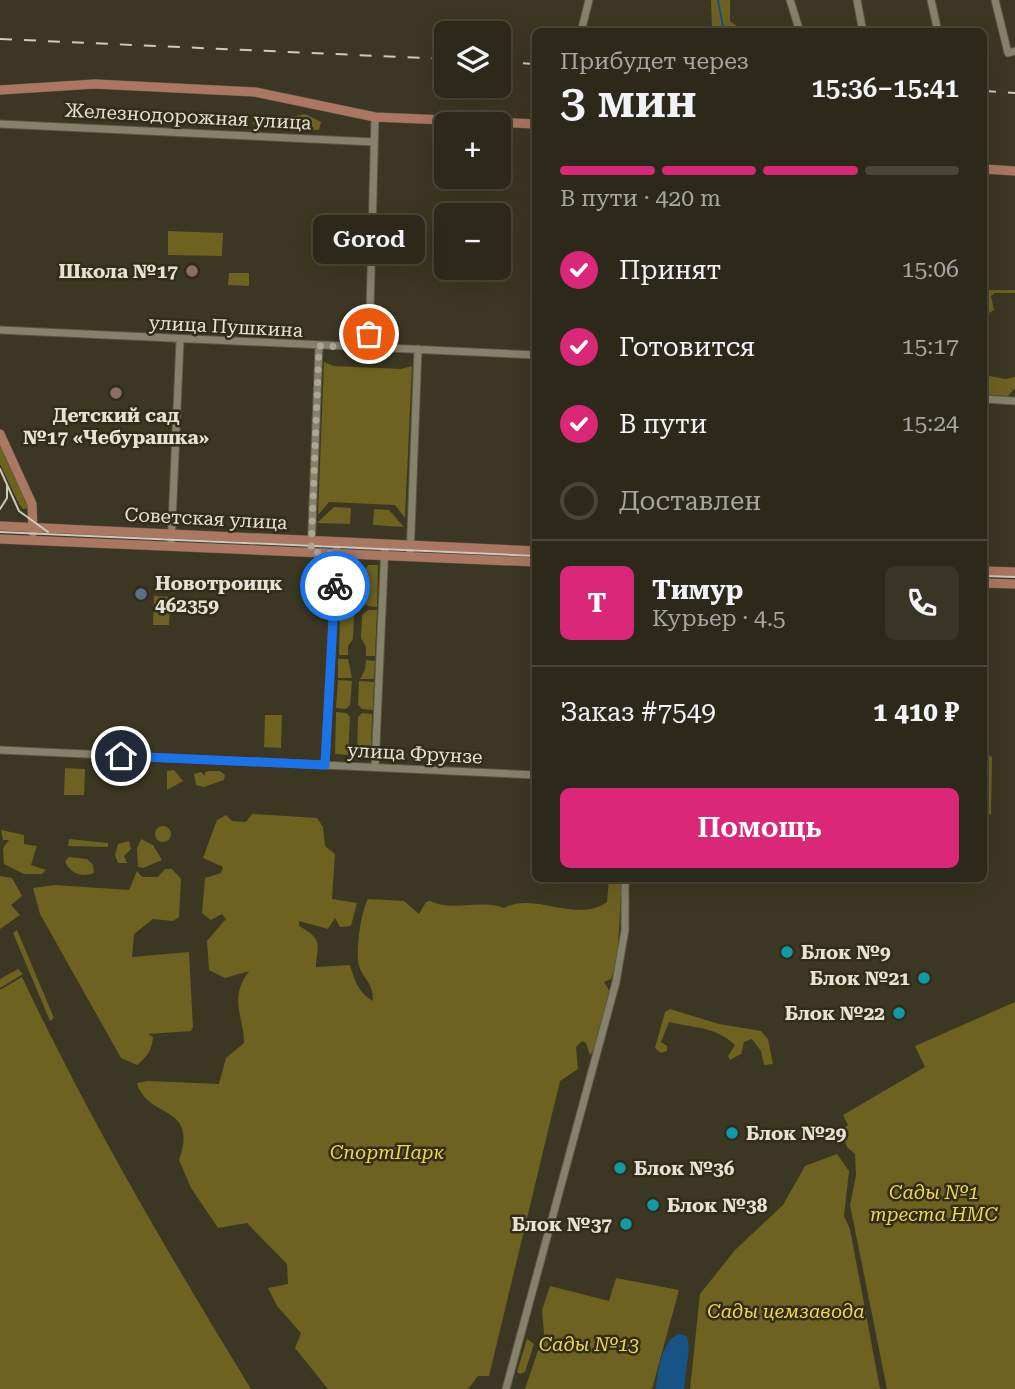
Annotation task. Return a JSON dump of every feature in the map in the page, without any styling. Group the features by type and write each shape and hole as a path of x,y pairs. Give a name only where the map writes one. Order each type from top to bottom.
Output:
{"main road":[{"name":"Железнодорожная улица","path":"0,90 95,84 255,92 374,117 532,124"},
{"path":"987,169 1015,171"},
{"path":"0,435 32,504 33,541"},
{"name":"Советская улица","path":"0,526 532,551"},
{"name":"Советская улица","path":"0,539 532,562"},
{"path":"987,571 1015,572"},
{"path":"987,583 1015,584"}],"street":[{"path":"582,28 589,0"},
{"path":"790,0 799,28"},
{"path":"857,0 862,28"},
{"path":"932,0 937,28"},
{"path":"995,0 1011,52"},
{"path":"369,348 374,117"},
{"name":"Железнодорожная улица","path":"0,124 374,142"},
{"name":"улица Пушкина","path":"0,330 532,355"},
{"path":"171,547 180,340"},
{"path":"311,552 319,346"},
{"path":"410,557 418,349"},
{"path":"987,399 1015,401"},
{"path":"325,765 337,542"},
{"path":"375,767 385,544"},
{"name":"улица Фрунзе","path":"0,750 532,775"},
{"path":"506,1389 616,982 625,930 625,882"}],"green space":[{"path":"711,0 730,0 730,21 740,28 712,28"},
{"path":"305,114 321,122 319,130 259,128 252,123 292,117"},
{"path":"168,231 223,233 222,256 168,255"},
{"path":"229,273 249,273 249,286 228,285"},
{"path":"987,290 1015,290 1015,293 995,293 991,296 994,310 987,314"},
{"path":"324,362 334,366 401,369 412,366 405,518 395,505 329,502 318,515"},
{"path":"987,376 1005,379 1015,377 1015,388 1008,396 987,395"},
{"path":"0,442 29,508 23,509 19,504 0,464"},
{"path":"334,507 351,508 350,524 317,523"},
{"path":"374,509 389,510 404,527 373,525"},
{"path":"342,564 352,564 356,571 355,600 349,606 340,605"},
{"path":"368,565 378,565 377,607 368,606 363,601 364,571"},
{"path":"154,596 171,597 169,625 153,625"},
{"path":"340,609 349,609 354,615 353,639 348,646 348,655 339,655"},
{"path":"368,610 377,610 375,656 366,656 366,647 361,638 362,615"},
{"path":"338,659 348,659 352,678 338,678"},
{"path":"366,660 375,661 374,679 360,679"},
{"path":"338,680 352,681 350,705 346,709 336,708"},
{"path":"359,681 374,682 373,710 362,709 358,705"},
{"path":"336,712 346,713 350,717 348,755 335,754"},
{"path":"362,713 372,714 371,756 357,755 358,717"},
{"path":"265,715 282,715 281,748 264,747"},
{"path":"987,754 992,757 991,814 987,815"},
{"path":"65,768 85,769 84,795 64,795"},
{"path":"174,770 183,781 167,790 167,771"},
{"path":"220,771 225,775 224,780 204,787 196,785 194,774 201,772 205,776 205,772"},
{"name":"СпортПарк","path":"252,814 317,818 323,827 325,846 335,854 332,899 357,903 351,926 340,927 335,918 328,929 299,921 299,926 313,936 318,944 316,967 350,965 360,990 373,1001 372,989 358,960 361,922 368,899 404,901 419,914 426,902 430,901 448,905 504,908 529,903 582,910 607,902 609,882 622,882 617,961 611,979 604,982 610,992 594,1050 590,1055 586,1043 582,1041 576,1047 578,1069 560,1081 489,1376 478,1376 468,1389 328,1389 295,1348 301,1333 277,1306 268,1288 288,1284 287,1264 247,1223 218,1228 191,1188 179,1160 183,1142 182,1129 177,1120 142,1095 137,1083 148,1081 219,1084 226,1058 244,1043 238,999 249,971 225,978 209,970 207,941 226,919 222,914 211,920 202,913 205,878 221,873 223,867 203,858 217,820 226,815 232,821 246,822"},
{"path":"163,826 169,828 169,840 163,842 157,840 155,834 157,828"},
{"path":"1,830 24,835 24,844 37,846 31,865 46,870 42,874 24,874 4,864 3,848 9,840 3,840"},
{"path":"69,839 108,843 108,847 68,846"},
{"path":"141,839 153,845 162,860 143,868 138,867 137,849"},
{"path":"129,841 131,849 124,856 127,863 118,863 115,855 118,844"},
{"path":"69,857 87,859 93,865 94,873 81,875 73,871 65,861"},
{"path":"165,869 172,869 181,879 179,917 173,921 153,919 134,934 132,957 189,952 193,1027 191,1031 148,1034 153,1037 151,1046 137,1065 121,1058 40,914 33,888 55,885 129,890 137,871 142,877 158,877"},
{"path":"0,876 12,878 22,896 11,905 20,915 0,929"},
{"path":"17,930 54,1018 50,1021 13,933"},
{"path":"18,969 23,974 0,988 0,979"},
{"path":"22,977 131,1186 251,1389 0,1389 0,990"},
{"name":"Сады №1 треста НМС","path":"1015,1002 1015,1389 887,1389 850,1205 856,1175 855,1154 847,1147 841,1130 848,1125 843,1115 925,1067 915,1046"},
{"path":"670,1009 719,1024 761,1031 768,1039 773,1064 764,1065 761,1051 752,1039 744,1042 741,1054 730,1060 728,1056 735,1045 720,1034 669,1022 661,1042 667,1046 667,1051 661,1053 655,1048 665,1012"},
{"name":"Сады цемзавода","path":"837,1154 849,1171 844,1216 850,1229 880,1389 690,1389 700,1294 735,1250 783,1205 805,1166"},
{"name":"Сады №13","path":"616,1278 679,1290 652,1389 525,1389 544,1333 542,1310 550,1286 609,1301"},
{"path":"527,1339 534,1344 525,1372 520,1374 517,1372"}],"water":[{"path":"679,1334 687,1336 689,1348 684,1389 656,1389 659,1366 665,1350 673,1337"}],"waterway":[{"path":"718,0 723,28"}],"tram line":[{"path":"0,469 19,511 48,532"},
{"path":"0,509 7,498 7,485"},
{"path":"0,532 532,556"},
{"path":"987,576 1015,577"}],"railway":[{"path":"0,39 434,58"},
{"path":"511,63 532,64"},
{"path":"987,91 1015,93"}],"way so far":[{"path":"335,586 336,554 311,552 319,346 369,348 369,334"}],"place":[{"name":"Школа №17","path":"192,271"},
{"name":"Gorod","path":"369,334"},
{"name":"Детский сад №17 «Чебурашка»","path":"116,393"},
{"name":"Новотроицк 462359","path":"141,594"},
{"name":"Блок №9","path":"787,952"},
{"name":"Блок №21","path":"924,978"},
{"name":"Блок №22","path":"899,1013"},
{"name":"Блок №29","path":"732,1133"},
{"name":"Блок №36","path":"620,1168"},
{"name":"Блок №38","path":"653,1205"},
{"name":"Блок №37","path":"626,1224"}],"route":[{"path":"121,756 325,765 335,586"}]}
